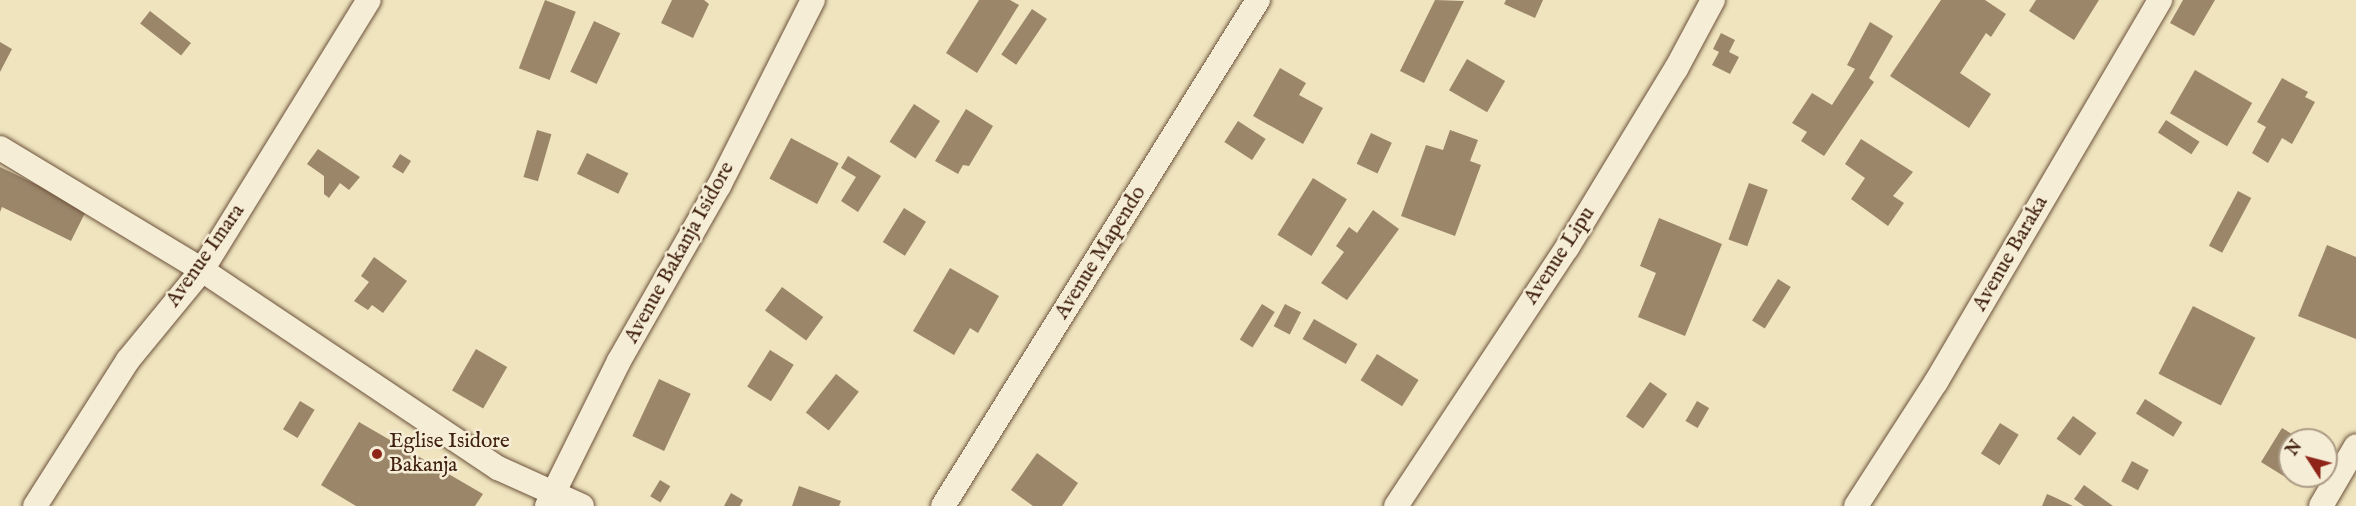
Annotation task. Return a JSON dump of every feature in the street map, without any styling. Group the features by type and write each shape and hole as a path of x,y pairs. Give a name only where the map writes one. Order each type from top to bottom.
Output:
{"street":[{"name":"Avenue Imara","path":"35,506 128,360 202,270 369,0"},
{"name":"Avenue Bakanja Isidore","path":"550,499 619,361 719,186 813,0"},
{"name":"Avenue Mapendo","path":"943,506 1258,0"},
{"name":"Avenue Lipu","path":"1396,506 1567,249 1676,69 1713,0"},
{"name":"Avenue Baraka","path":"1856,506 1936,381 2160,0"},
{"path":"0,148 202,270 498,468 550,499 582,506"},
{"path":"2321,506 2356,446"}],"building":[{"path":"545,0 576,12 550,80 519,68"},
{"path":"672,0 704,0 709,4 693,38 661,23"},
{"path":"979,0 1010,0 1019,5 977,73 946,53"},
{"path":"1435,0 1464,1 1424,83 1400,71"},
{"path":"1506,0 1543,0 1535,18 1504,4"},
{"path":"1941,0 1985,0 2006,14 1991,37 1986,33 1960,73 1991,94 1969,128 1890,76"},
{"path":"2036,0 2099,0 2074,40 2029,11"},
{"path":"2183,0 2215,0 2194,36 2170,23"},
{"path":"1032,9 1047,19 1016,65 1001,55"},
{"path":"150,11 191,43 181,56 140,24"},
{"path":"594,21 620,33 597,84 570,72"},
{"path":"1870,22 1893,36 1869,78 1874,82 1824,156 1801,141 1807,132 1792,123 1812,93 1832,105 1855,69 1847,65"},
{"path":"1721,33 1735,40 1729,52 1739,57 1730,74 1712,65 1719,52 1713,49"},
{"path":"0,42 12,49 0,72"},
{"path":"1467,59 1505,81 1487,112 1449,90"},
{"path":"1280,68 1306,83 1299,95 1323,108 1303,144 1253,116"},
{"path":"2195,70 2252,103 2227,146 2170,113"},
{"path":"2282,78 2308,92 2305,97 2315,102 2292,144 2282,138 2268,163 2252,153 2266,127 2257,122"},
{"path":"914,104 940,121 915,159 889,142"},
{"path":"966,109 993,126 969,166 963,165 958,174 935,161"},
{"path":"2166,120 2200,142 2191,154 2158,133"},
{"path":"1238,121 1266,139 1252,160 1224,142"},
{"path":"537,130 551,134 538,181 523,177"},
{"path":"1450,130 1478,140 1470,161 1481,165 1455,236 1401,216 1426,145 1443,150"},
{"path":"1371,133 1392,143 1377,174 1357,164"},
{"path":"791,138 839,163 817,204 769,179"},
{"path":"1861,139 1913,172 1893,196 1904,203 1888,226 1851,199 1865,178 1845,164"},
{"path":"318,149 360,177 349,190 340,183 329,198 324,194 324,176 307,164"},
{"path":"587,153 628,173 618,194 577,174"},
{"path":"400,154 411,161 403,174 392,167"},
{"path":"848,156 881,176 858,212 841,201 856,177 841,168"},
{"path":"0,167 87,209 71,241 2,207 0,212"},
{"path":"1313,178 1347,199 1311,256 1277,235"},
{"path":"1749,183 1768,190 1747,246 1728,239"},
{"path":"2238,191 2251,198 2222,253 2209,246"},
{"path":"904,208 926,222 905,256 883,242"},
{"path":"1373,210 1399,229 1347,300 1321,283 1344,252 1336,246 1349,227 1357,233"},
{"path":"1659,218 1722,244 1685,336 1638,317 1656,273 1640,266"},
{"path":"2327,245 2356,257 2356,339 2298,316"},
{"path":"374,257 407,281 383,313 372,305 368,310 354,301 369,282 361,276"},
{"path":"950,268 999,296 978,333 970,328 954,355 913,331"},
{"path":"1778,279 1791,287 1765,329 1752,321"},
{"path":"782,287 823,317 806,340 765,310"},
{"path":"1262,304 1275,312 1252,348 1240,340"},
{"path":"1285,304 1301,312 1290,334 1274,326"},
{"path":"2193,306 2255,338 2221,405 2158,374"},
{"path":"1314,319 1357,344 1346,364 1302,339"},
{"path":"476,349 507,367 483,409 452,391"},
{"path":"770,350 794,365 771,401 747,386"},
{"path":"1377,354 1419,380 1402,406 1361,380"},
{"path":"836,374 859,392 829,430 806,413"},
{"path":"659,379 691,394 664,451 632,436"},
{"path":"1650,382 1667,394 1643,428 1626,416"},
{"path":"2145,399 2182,422 2173,437 2136,413"},
{"path":"300,401 315,410 298,438 283,429"},
{"path":"1697,401 1709,408 1698,428 1686,421"},
{"path":"2073,416 2096,433 2080,456 2057,439"},
{"name":"Eglise Isidore Bakanja","path":"359,422 483,494 475,506 356,506 321,485"},
{"path":"2000,423 2019,435 2000,465 1981,454"},
{"path":"2278,434 2278,473 2261,462"},
{"path":"1037,453 1078,483 1062,506 1033,506 1011,490"},
{"path":"2132,461 2149,470 2138,490 2121,481"},
{"path":"660,480 670,486 661,502 650,496"},
{"path":"2084,485 2113,506 2084,506 2074,499"},
{"path":"799,486 841,501 839,506 792,506"},
{"path":"731,493 743,500 740,506 724,506"},
{"path":"2047,494 2054,497 2073,506 2042,506"}],"place":[{"name":"Eglise Isidore Bakanja","path":"377,454"}]}
